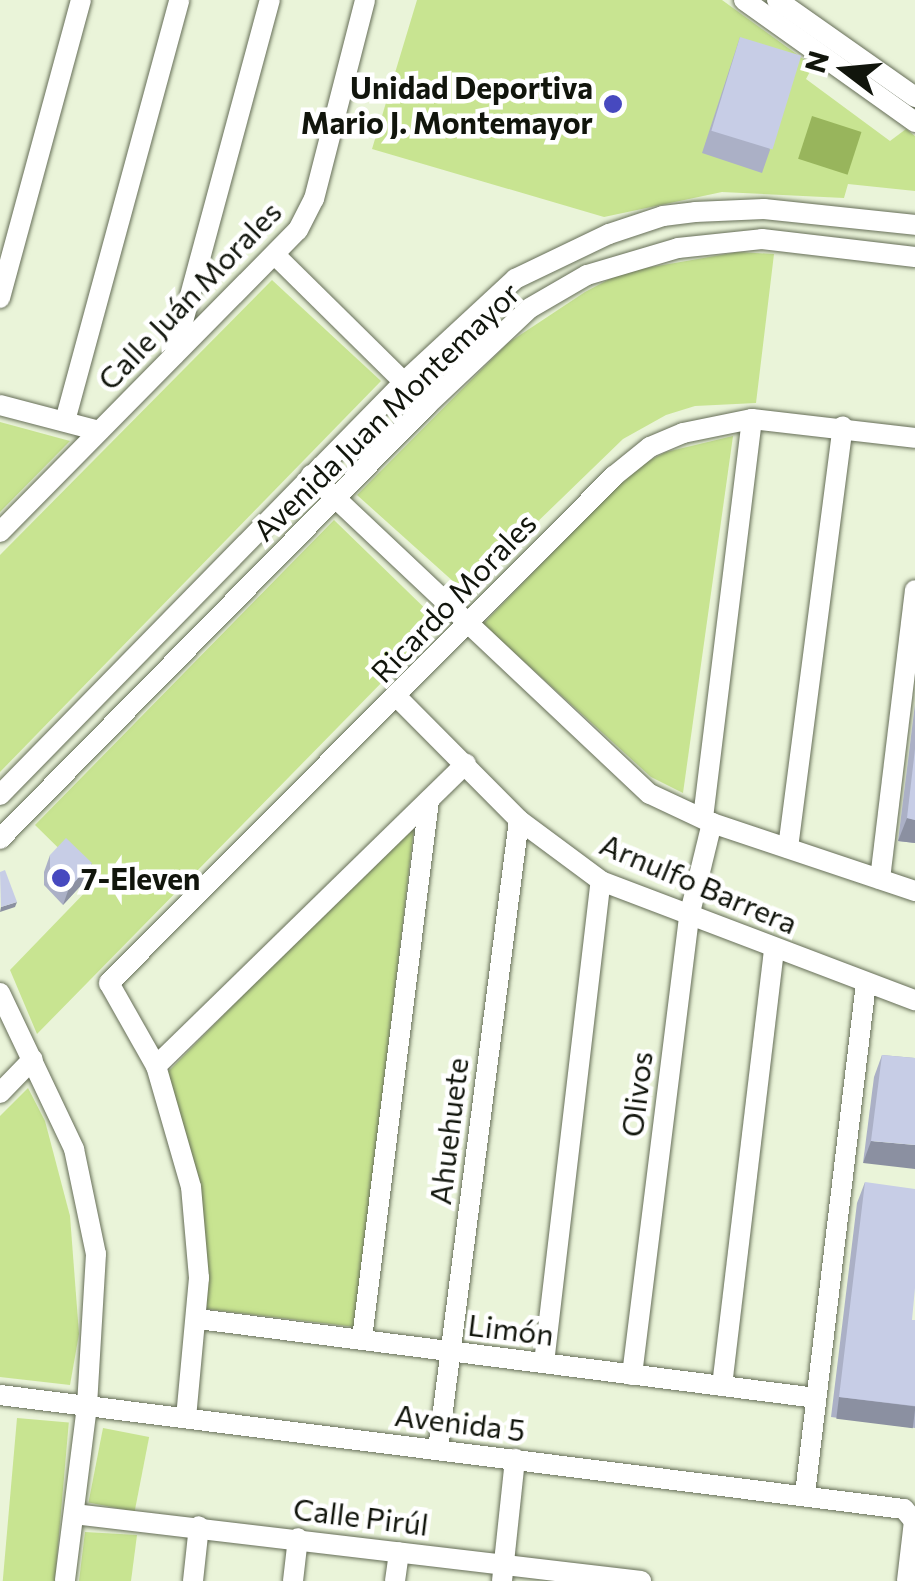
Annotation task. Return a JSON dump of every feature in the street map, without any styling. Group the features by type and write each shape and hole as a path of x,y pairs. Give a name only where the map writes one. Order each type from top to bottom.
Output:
{"street":[{"path":"0,298 81,0"},
{"path":"65,421 179,0"},
{"path":"174,356 270,0"},
{"name":"Calle Juán Morales","path":"0,532 298,230 314,199 366,0"},
{"path":"744,0 915,122"},
{"path":"777,0 915,97"},
{"path":"762,238 764,209"},
{"name":"Avenida Juan Montemayor","path":"0,796 406,380 494,295 540,264 663,216 764,209 915,225"},
{"name":"Avenida Juan Montemayor","path":"0,839 512,322 587,275 678,248 762,238 915,257"},
{"path":"276,256 406,380 427,405"},
{"path":"0,405 100,431"},
{"name":"Ricardo Morales","path":"156,1066 109,983 398,698 614,476 650,447 683,433 752,418 915,438"},
{"name":"Olivos","path":"632,1374 689,917 708,820 752,418"},
{"path":"788,848 843,427"},
{"path":"311,475 630,779 668,804 708,820 915,891"},
{"path":"880,879 915,590"},
{"name":"Arnulfo Barrera","path":"398,698 466,762 519,820 602,881 774,950 915,1000"},
{"path":"186,1418 198,1320 190,1187 156,1066 466,762"},
{"path":"362,1339 429,800"},
{"name":"Ahuehuete","path":"438,1449 519,820"},
{"path":"544,1363 602,881"},
{"path":"722,1386 774,950"},
{"path":"805,1494 866,983"},
{"path":"0,993 74,1149 91,1216 97,1291 66,1581"},
{"path":"0,1093 34,1059"},
{"name":"Limón","path":"198,1320 816,1398"},
{"name":"Avenida 5","path":"0,1395 805,1494 912,1513 907,1581"},
{"path":"503,1573 515,1459"},
{"name":"Calle Pirúl","path":"74,1514 298,1538 399,1552 503,1573 641,1581"},
{"path":"193,1581 199,1526"},
{"path":"294,1581 298,1538"},
{"path":"396,1581 399,1552"}],"shaded area":[{"name":"Unidad Deportiva Mario J. Montemayor","path":"417,0 722,0 813,66 806,79 890,141 906,129 915,136 915,191 848,184 844,198 722,192 604,217 372,149"},
{"path":"812,116 861,132 848,175 798,159"},
{"path":"738,252 774,254 756,403 695,406 666,415 623,439 465,592 357,495 508,343 585,292 623,272"},
{"path":"272,280 381,381 0,772 0,555"},
{"path":"0,422 70,441 0,512"},
{"path":"733,436 683,793 651,777 483,624 635,468 666,452"},
{"path":"334,520 440,623 37,1034 10,970 94,883 35,825"},
{"path":"415,819 355,1327 207,1309 203,1238 165,1075"},
{"path":"28,1088 45,1121 70,1216 79,1334 70,1385 0,1377 0,1116"},
{"path":"17,1418 69,1423 55,1581 3,1581"},
{"path":"103,1428 149,1437 135,1512 88,1503"},
{"path":"85,1532 137,1535 131,1581 79,1581"}],"building":[{"path":"740,37 801,56 773,149 711,131"},
{"path":"915,749 915,820 907,818"},
{"path":"66,838 92,863 69,888 50,868 50,855"},
{"name":"7-Eleven","path":"5,870 17,902 1,907 0,872"},
{"path":"882,1055 915,1058 915,1145 871,1141"},
{"path":"865,1182 915,1189 915,1406 839,1397"}],"place":[{"name":"Unidad Deportiva Mario J. Montemayor","path":"613,104"},
{"name":"7-Eleven","path":"61,878"}]}
